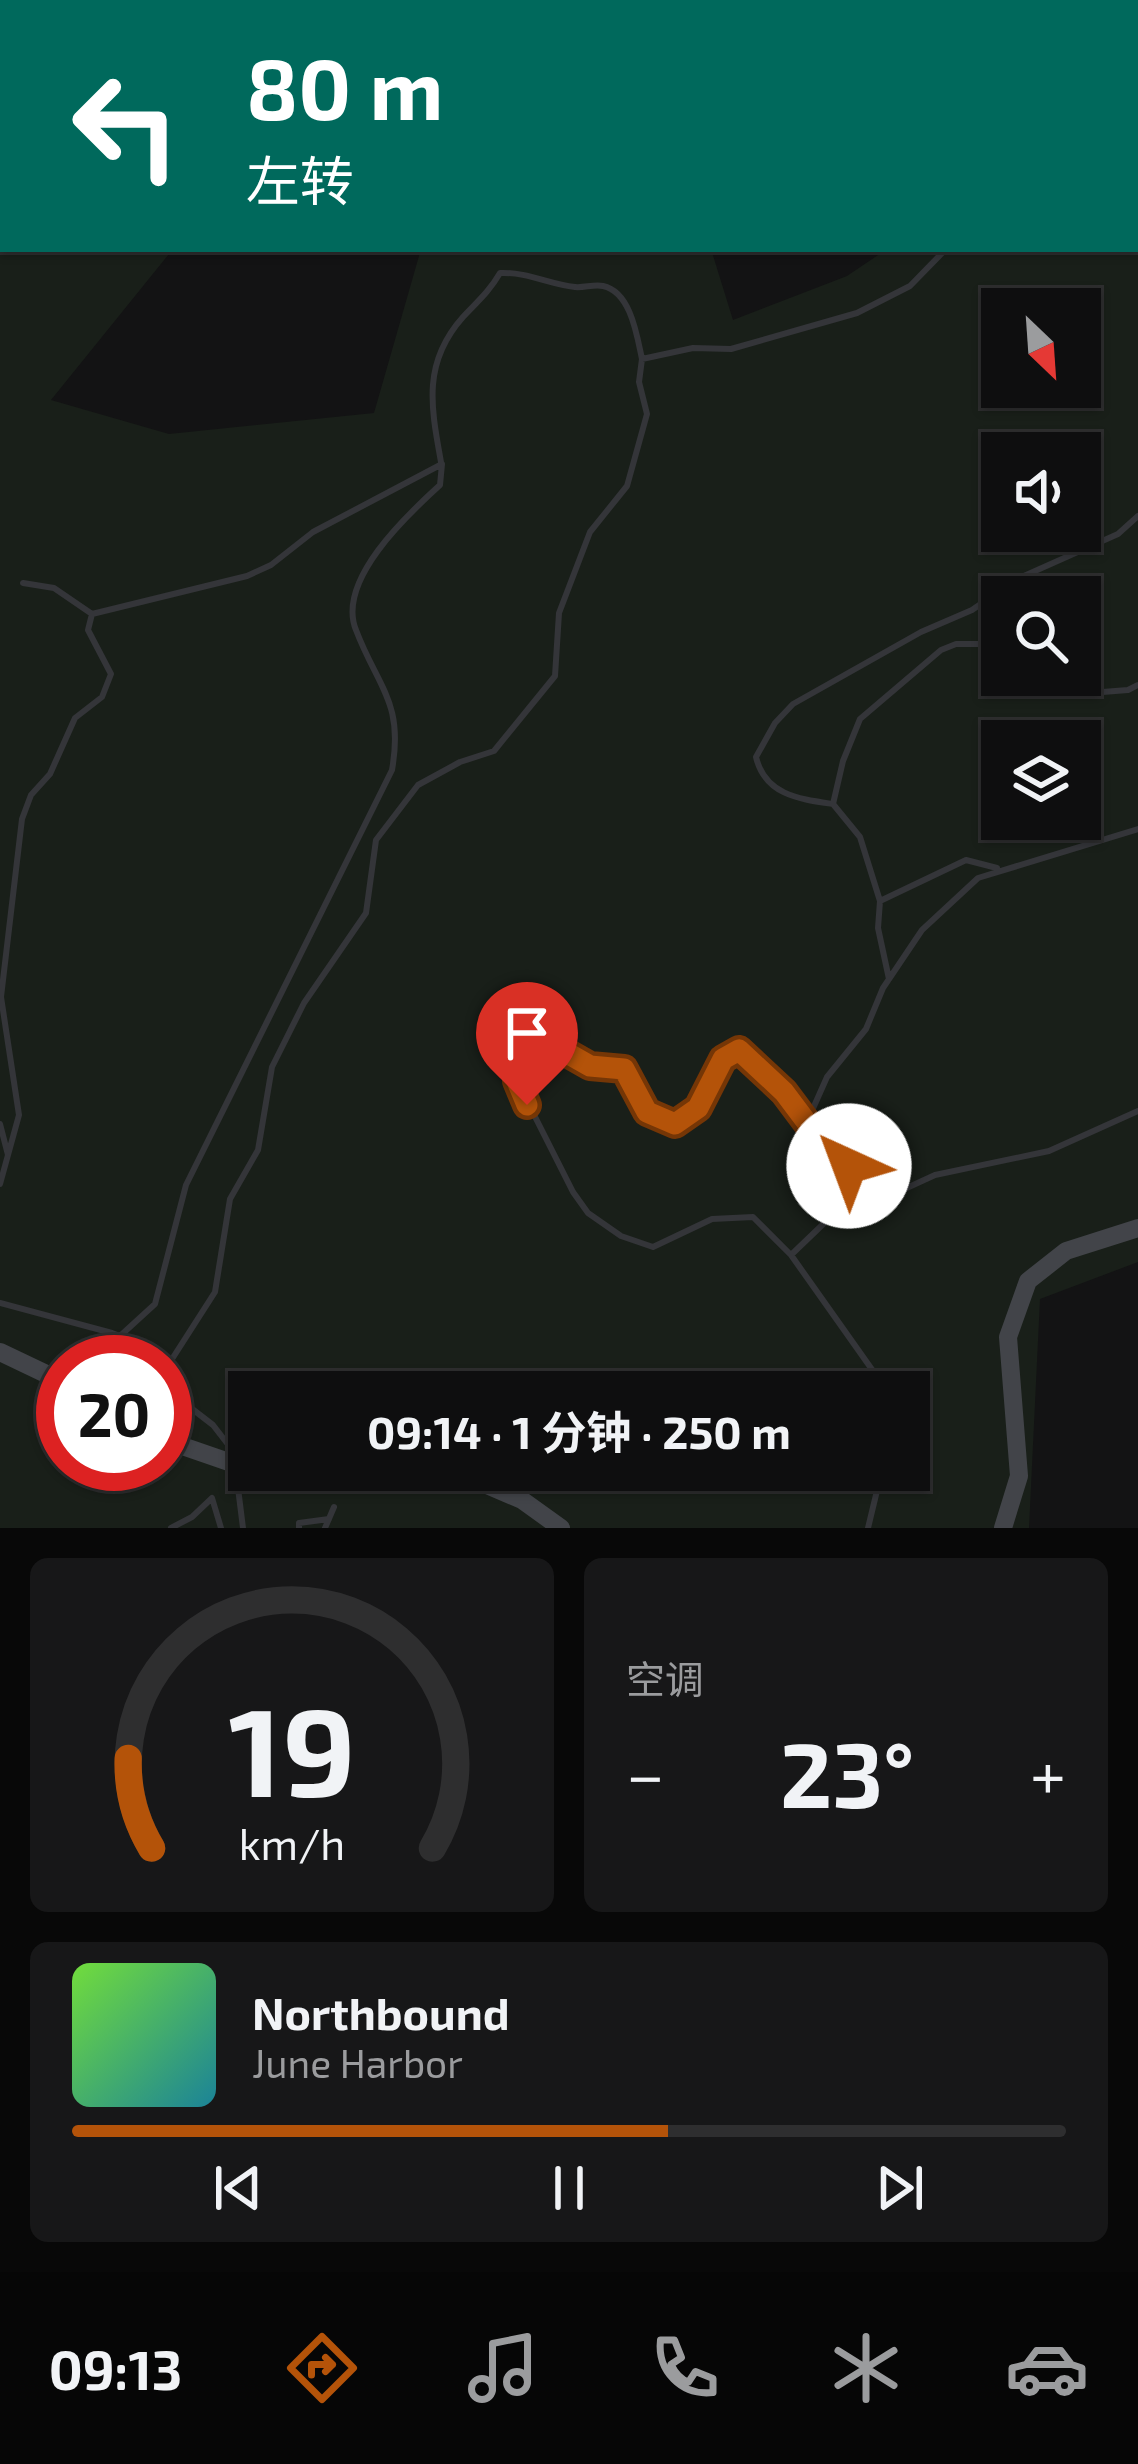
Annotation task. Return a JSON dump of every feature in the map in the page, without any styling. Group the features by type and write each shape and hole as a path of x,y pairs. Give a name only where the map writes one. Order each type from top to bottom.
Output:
{"street":[{"path":"1003,1528 1019,1477 1008,1336 1028,1280 1066,1251 1138,1228"},
{"path":"0,1352 36,1369"},
{"path":"192,1449 228,1461"},
{"path":"501,1491 561,1528"}],"lane":[{"path":"642,358 693,348 730,349 857,313 910,286 943,252"},
{"path":"121,1335 155,1304 186,1185 392,770 399,734 389,696 353,626 354,591 402,519 440,485 442,464 430,376 461,319 486,297 500,274 523,272 573,287 603,286 614,292 635,327 647,414 627,486 590,532 559,613 555,676 494,751 460,762 418,785 376,840 367,913 304,1004 272,1067 258,1150 230,1199 215,1292 187,1335"},
{"path":"23,583 54,588 92,614 247,576 271,565 313,532 442,464"},
{"path":"889,979 878,928 880,901 860,837 833,804 796,799 760,775 756,757 775,722 793,704 921,632 972,610 1017,579 1118,534 1138,516"},
{"path":"0,1184 19,1115 1,997 14,861 31,795 50,774 75,718 102,697 111,674 88,630 92,614"},
{"path":"833,804 860,719 941,650 956,644 981,644"},
{"path":"1101,693 1128,691 1138,685"},
{"path":"807,1122 826,1077 866,1029 889,979 922,929 978,878 1138,829"},
{"path":"880,901 966,860 1000,869"},
{"path":"873,1371 791,1255 753,1217 712,1220 653,1247 621,1236 588,1213 537,1128 517,1081 523,1055 553,1045 590,1066 624,1069 647,1112 675,1124 698,1108 723,1059 739,1050 784,1092 829,1152 868,1181 898,1192 935,1174 1049,1151 1138,1111"},
{"path":"0,1124 9,1158"},
{"path":"791,1255 868,1181"},
{"path":"0,1303 116,1335"},
{"path":"192,1409 228,1444"},
{"path":"238,1491 243,1528"},
{"path":"868,1528 876,1491"},
{"path":"171,1528 212,1498 221,1528"},
{"path":"299,1528 299,1522 327,1524 334,1507"}],"shaded area":[{"path":"0,252 171,252 51,400 169,434 374,413 420,252 712,252 733,320 847,276 883,252 1138,252 1138,1262 1040,1299 1029,1528 0,1528"}],"route":[{"path":"527,1105 517,1081 523,1055 553,1045 590,1066 624,1069 647,1112 675,1124 698,1108 723,1059 739,1050 784,1092 829,1152 849,1166"}]}
